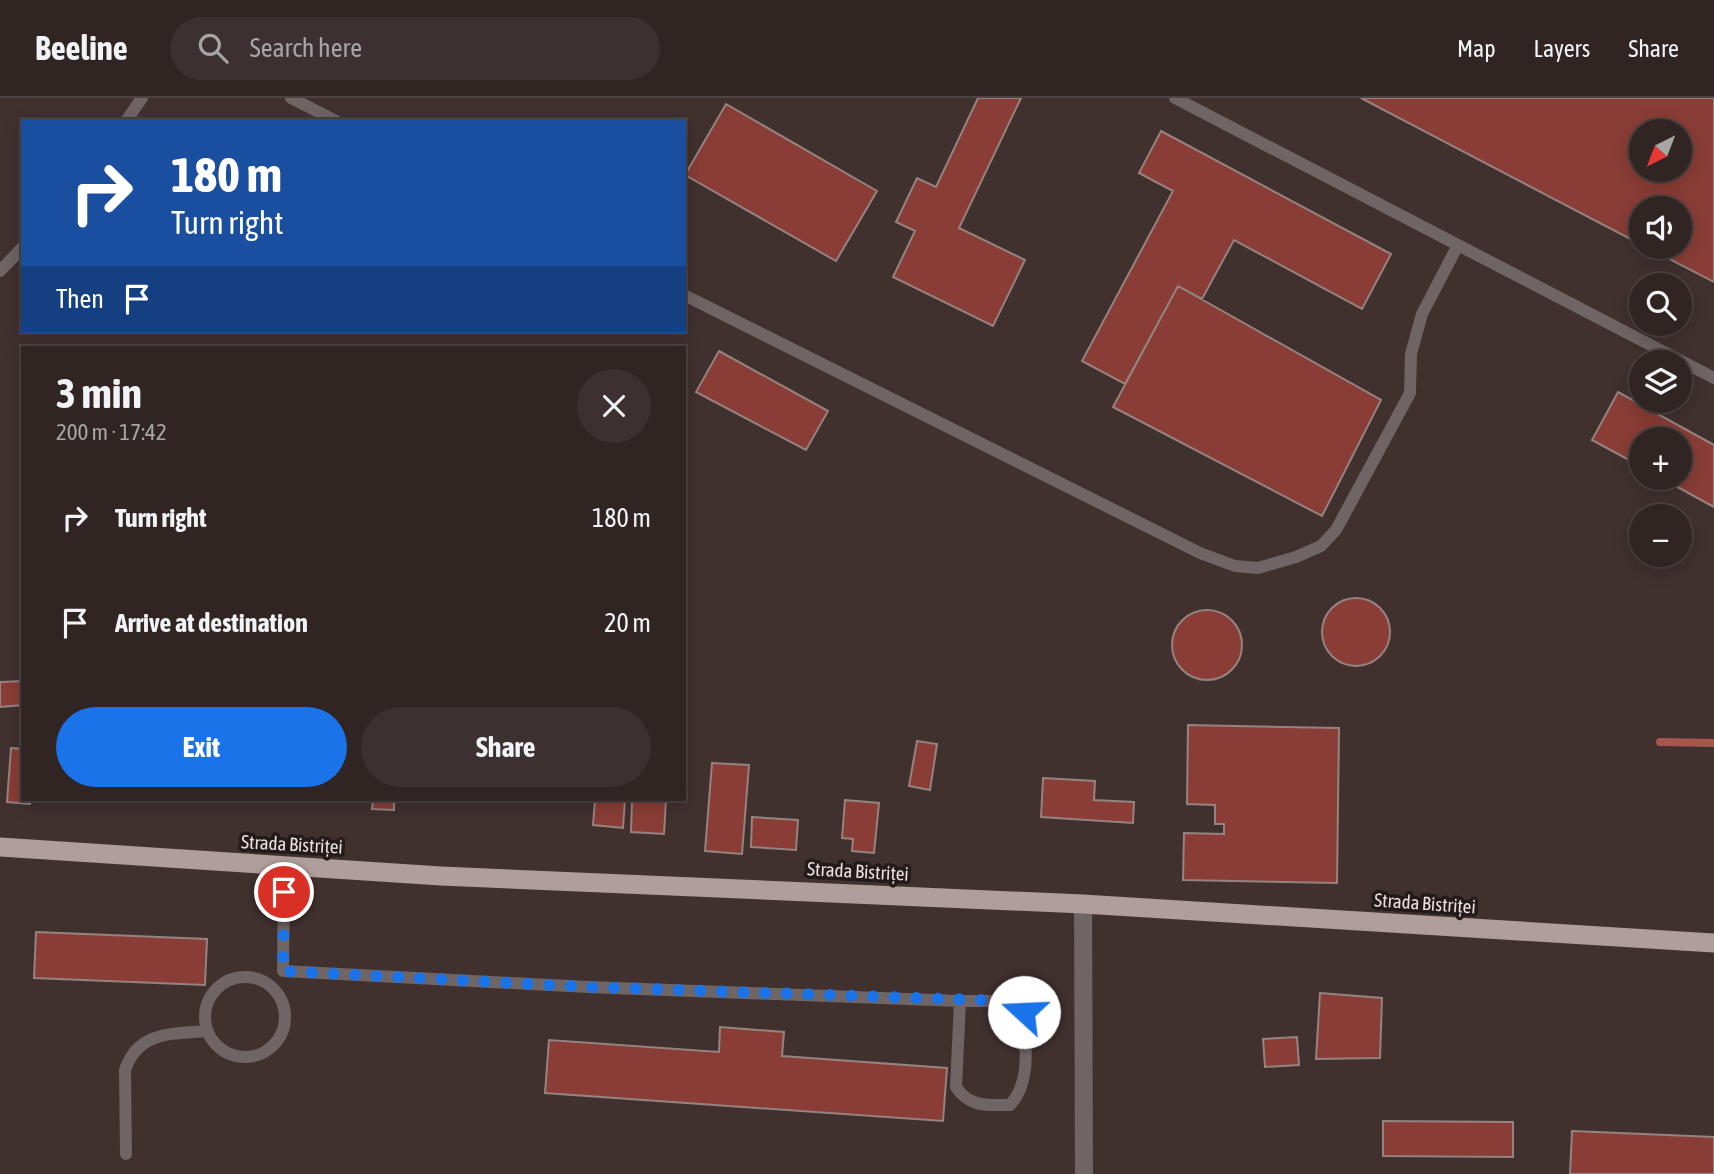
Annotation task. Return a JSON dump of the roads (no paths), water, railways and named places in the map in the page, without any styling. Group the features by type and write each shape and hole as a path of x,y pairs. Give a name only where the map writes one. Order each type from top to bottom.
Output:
{"highway":[{"name":"Strada Bistriței","path":"0,848 455,876 1083,904 1714,943"}],"street":[{"path":"1083,904 1084,1174"}],"lane":[{"path":"127,119 142,98"},
{"path":"291,98 332,119"},
{"path":"1175,98 1714,378"},
{"path":"686,296 1200,553 1235,566 1258,568 1296,557 1321,546 1336,530 1410,393 1411,354 1422,314 1458,245"},
{"path":"0,271 21,249"},
{"path":"270,985 283,971 284,866"},
{"path":"283,971 588,987 1009,1001 1024,1012 1025,1068 1022,1086 1010,1105 982,1105 971,1102 962,1096 956,1087 960,1001"},
{"path":"242,976 257,978 270,985 280,997 285,1010 285,1026 279,1040 255,1057 240,1058 225,1053 214,1044 206,1031 204,1016 207,1001 215,988 242,976"},
{"path":"126,1154 125,1070 129,1059 146,1041 158,1035 206,1031"}],"waterway":[{"path":"1660,742 1714,743"}]}
